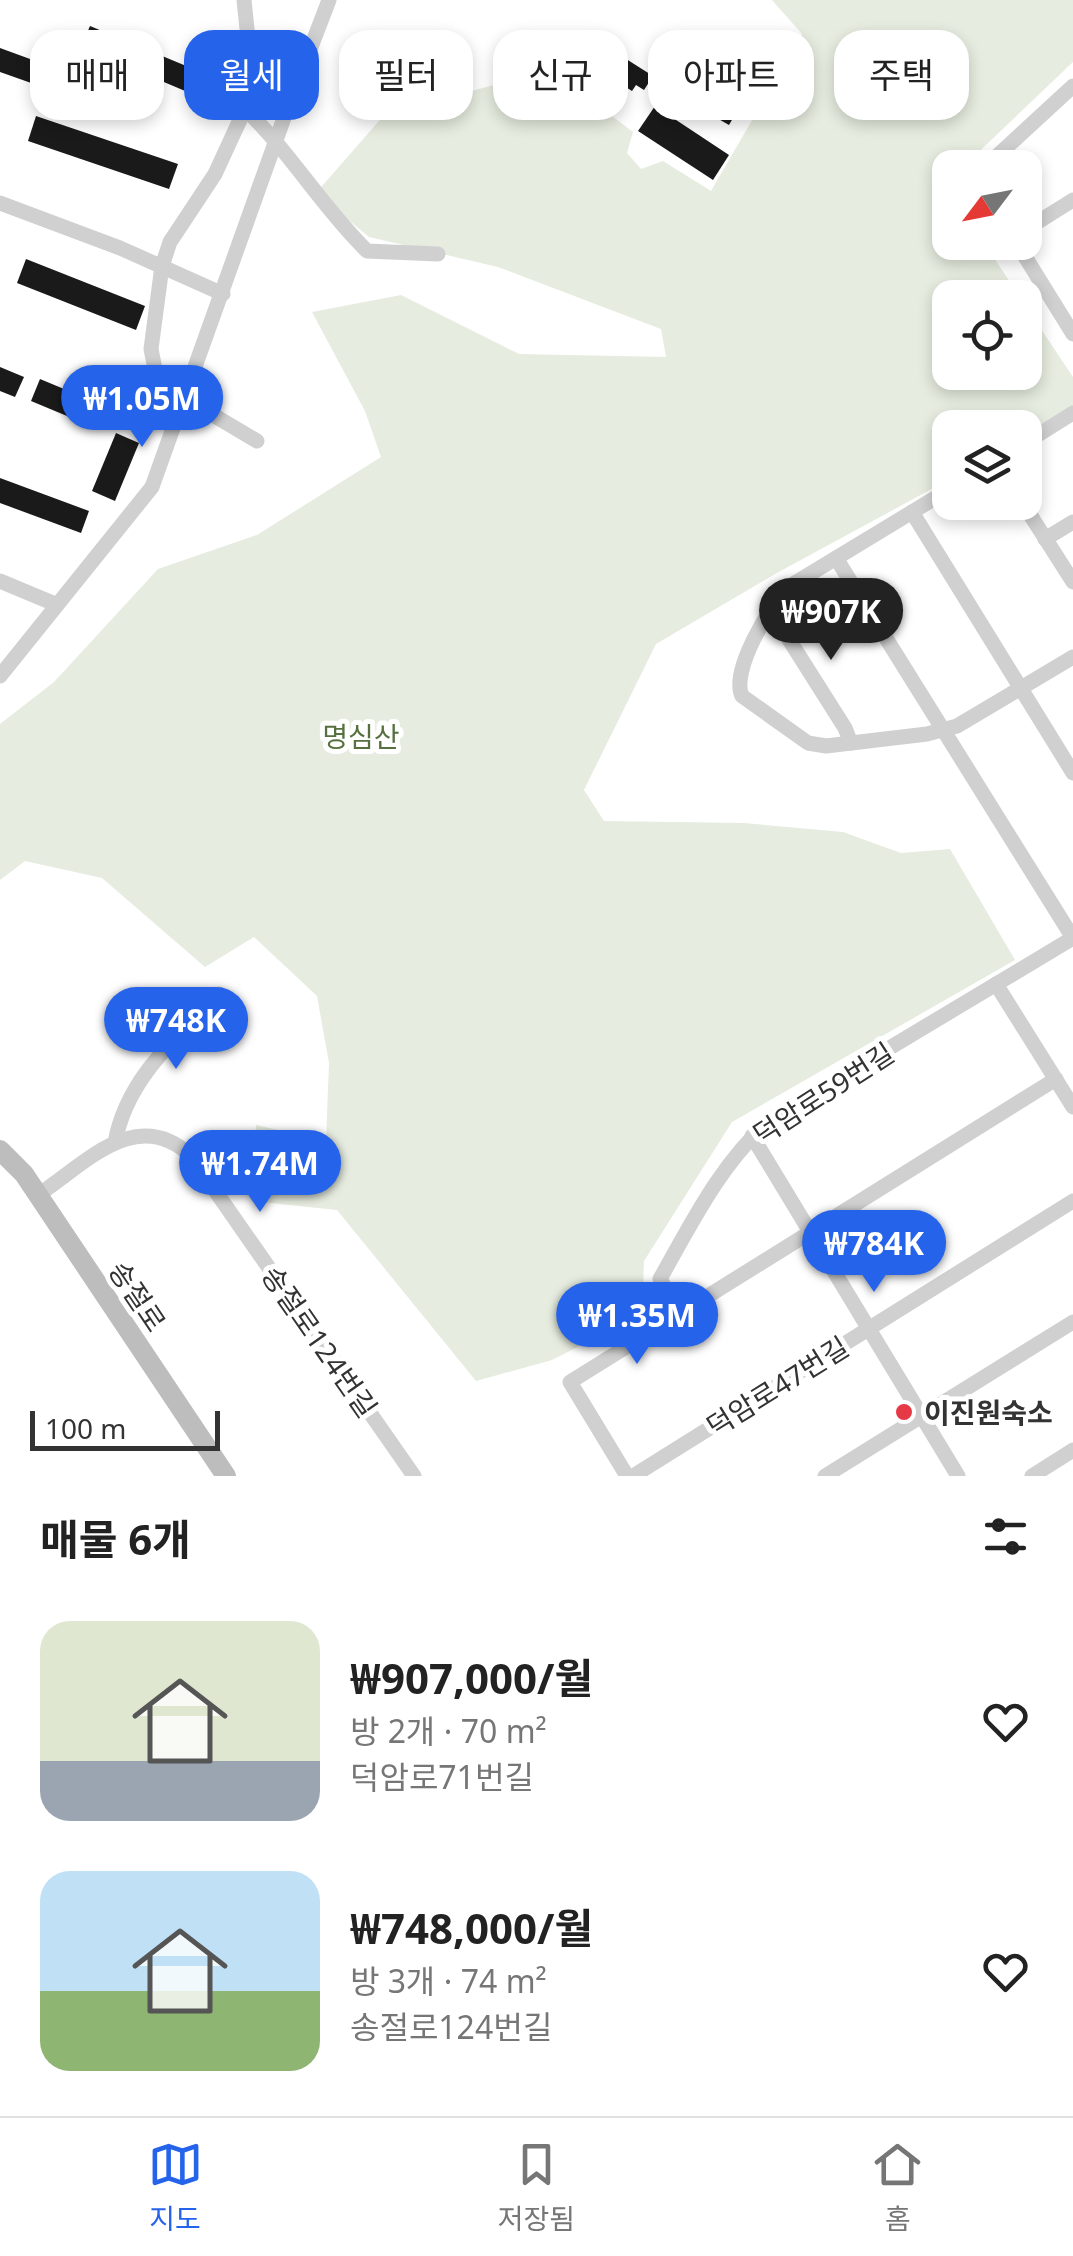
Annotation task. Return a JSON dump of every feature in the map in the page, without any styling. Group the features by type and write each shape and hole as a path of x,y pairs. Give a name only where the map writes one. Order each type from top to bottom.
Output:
{"street":[{"path":"244,0 247,30"},
{"path":"0,676 152,487 329,0"},
{"path":"1004,150 1073,86"},
{"path":"240,120 216,174 170,242 154,310 152,362 166,387 257,441"},
{"path":"256,120 367,251 438,254"},
{"path":"1042,219 1073,200"},
{"path":"0,203 223,294"},
{"path":"1029,260 1068,312 1073,334"},
{"path":"1042,432 1073,413"},
{"path":"932,500 790,586 768,608 739,679 742,696 808,743 826,746 944,731 1022,690 1073,657"},
{"path":"912,512 1073,773"},
{"path":"1033,520 1073,582"},
{"path":"1045,540 1073,522"},
{"name":"덕암로59번길","path":"681,1314 660,1280 709,1194 752,1136 771,1120 1073,938 836,558"},
{"path":"0,581 56,604"},
{"path":"768,608 851,743"},
{"path":"996,984 1073,1106"},
{"path":"115,1143 121,1116 145,1071 219,994"},
{"path":"630,1476 570,1382 1056,1079"},
{"name":"송절로124번길","path":"38,1195 115,1143 134,1135 162,1135 176,1142 191,1156 414,1476"},
{"path":"752,1136 958,1476"},
{"name":"송절로","path":"0,1150 24,1174 226,1476"},
{"name":"덕암로47번길","path":"630,1476 1073,1201"},
{"path":"825,1476 1073,1322"},
{"path":"1032,1476 1073,1450"}],"green space":[{"name":"명심산","path":"772,0 1073,0 1073,62 981,150 932,150 932,260 995,260 1009,280 932,280 932,390 1042,390 1042,330 1073,377 1073,412 1042,429 1042,410 932,410 932,489 656,644 584,790 604,821 744,823 843,832 901,853 950,849 1015,960 732,1122 644,1261 642,1314 552,1360 476,1381 337,1210 252,1201 256,1125 326,1141 329,1063 317,996 254,937 205,967 102,878 25,861 0,880 0,724 54,682 158,569 257,535 381,457 365,411 312,312 401,295 519,354 666,357 661,329 498,267 369,237 316,193 380,120 473,120 473,91 493,85 493,120 617,120 633,132 627,153 641,169 663,161 711,191 752,120 814,120 814,30 798,30"}],"building":[{"path":"0,48 30,59 30,83 0,72"},
{"path":"164,57 184,65 184,91 164,82"},
{"path":"628,60 648,73 644,90 636,85 632,91 628,88"},
{"path":"648,116 648,120 676,120 729,155 713,180 638,131"},
{"path":"35,120 48,120 178,164 169,189 28,141"},
{"path":"26,259 145,306 136,330 17,283"},
{"path":"0,367 24,377 15,397 0,391"},
{"path":"40,379 100,404 91,426 31,401"},
{"path":"116,433 139,443 115,501 92,491"},
{"path":"0,478 89,511 81,533 0,503"}],"place":[{"name":"이진원숙소","path":"904,1412"}]}
